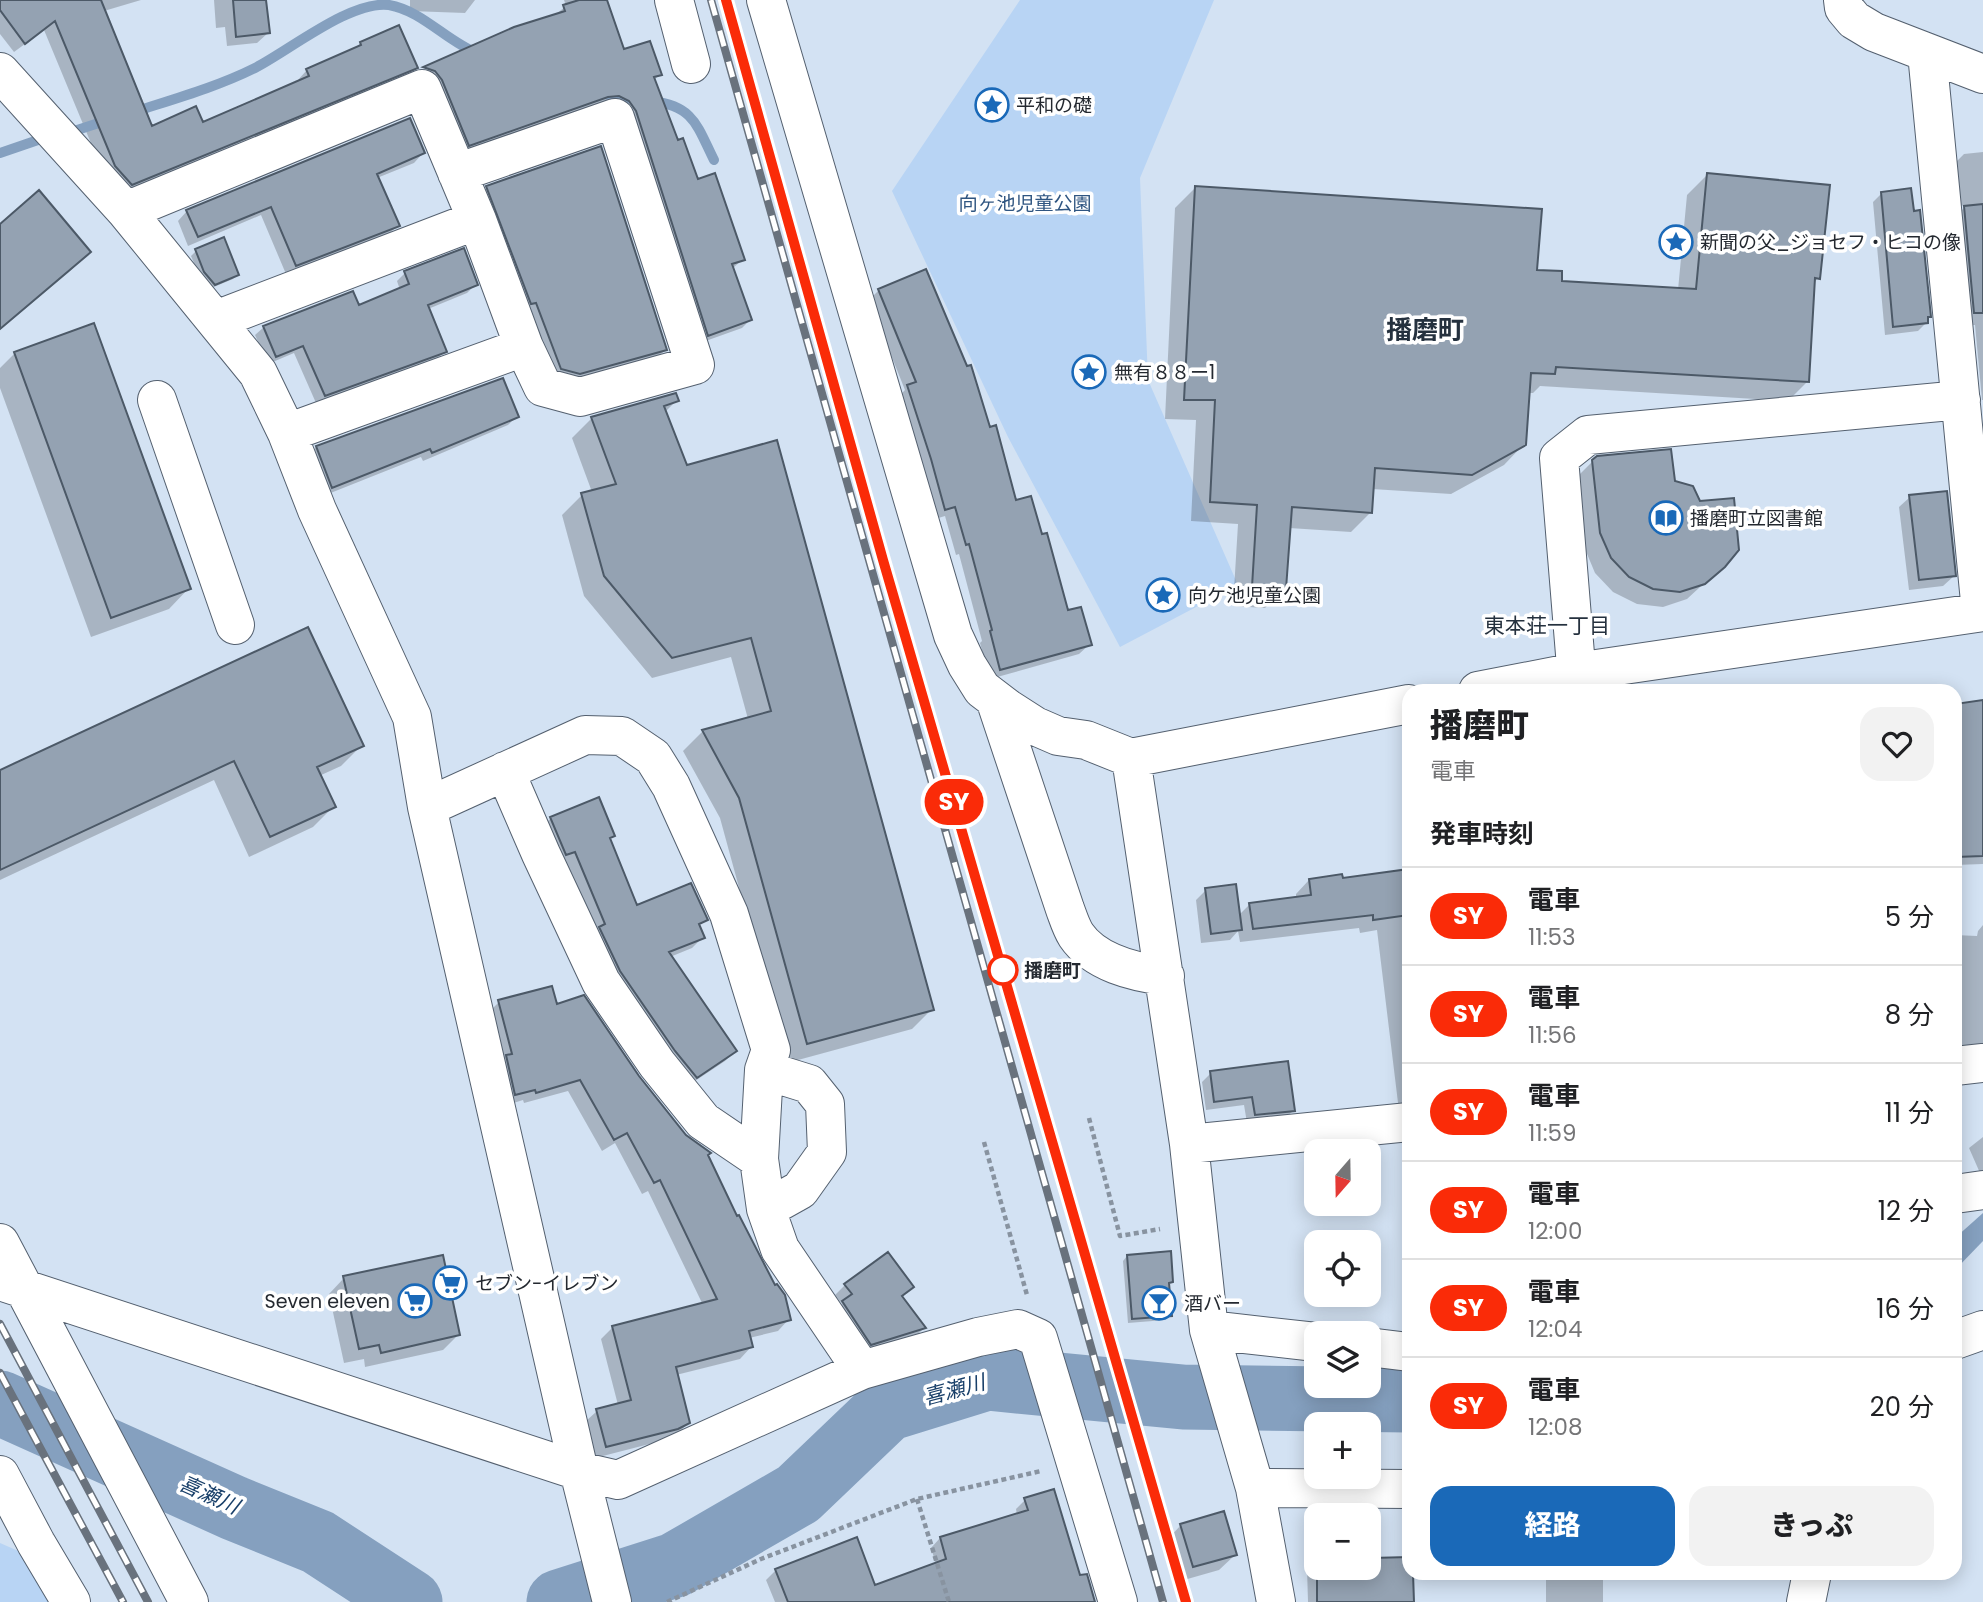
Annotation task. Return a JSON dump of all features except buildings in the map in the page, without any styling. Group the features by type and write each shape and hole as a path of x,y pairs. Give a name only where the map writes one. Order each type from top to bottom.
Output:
{"street":[{"path":"674,0 691,64"},
{"path":"766,0 953,635 982,689 1040,728 1058,736 1086,740 1131,758 1402,706"},
{"path":"1843,0 1844,8 1854,20 1874,32 1983,74"},
{"path":"1555,684 1982,612 1927,53"},
{"path":"0,72 126,211 258,373 412,718 427,807 579,1471 612,1602"},
{"path":"126,211 422,89 457,173 477,220 524,347 543,387 580,397 695,365 615,118 457,173"},
{"path":"216,320 477,220"},
{"path":"287,433 524,347"},
{"path":"157,400 235,625"},
{"path":"1577,682 1559,458 1588,435 1961,400"},
{"path":"995,699 1065,909 1076,934 1087,947 1100,956 1139,972 1165,976"},
{"path":"1018,772 1022,744 1040,728"},
{"path":"427,807 585,734 622,736 653,757 671,786 729,914 771,1049 764,1070 759,1159 766,1209 780,1249 862,1370"},
{"path":"1131,758 1189,1144 1209,1330 1255,1488 1276,1602"},
{"path":"505,771 601,982 657,1064 703,1121 759,1159"},
{"path":"1962,1065 1983,1063"},
{"path":"764,1070 808,1084 825,1104 827,1152 800,1190 766,1209"},
{"path":"1189,1144 1402,1123"},
{"path":"1962,1193 1983,1190"},
{"path":"0,1243 12,1285 189,1602"},
{"path":"12,1285 579,1471 618,1480 862,1370 978,1337 1018,1329 1038,1338 1118,1602"},
{"path":"1209,1330 1304,1341"},
{"path":"1962,1337 1983,1330"},
{"path":"1381,1349 1402,1351"},
{"path":"0,1475 71,1602"},
{"path":"1255,1488 1402,1489"},
{"path":"1806,1602 1811,1580"}],"path":[{"path":"1089,1118 1120,1236 1173,1227"},
{"path":"984,1142 1027,1295"},
{"path":"667,1602 761,1559 917,1499 1034,1471 1078,1472"},
{"path":"917,1499 949,1602"}],"green space":[{"name":"向ヶ池児童公園","path":"1020,0 1214,0 1140,178 1148,380 1238,585 1120,647 1008,437 892,191"},
{"path":"0,1543 23,1553 49,1602 0,1602"}],"shaded area":[{"path":"1983,1213 1983,1241 1962,1263 1962,1232"}],"waterway":[{"path":"134,112 241,75 339,18 374,6 389,5 401,8 479,54"},
{"path":"601,93 636,99"},
{"path":"652,101 686,113 698,128 714,160"},
{"path":"71,132 108,120"},
{"path":"0,153 38,140"},
{"name":"喜瀬川","path":"559,1602 675,1565 798,1494 887,1409 987,1378 1183,1397 1402,1400"},
{"name":"喜瀬川","path":"0,1403 234,1508 318,1542 410,1602"}],"railway":[{"path":"711,0 1163,1602"},
{"path":"725,0 883,560 1186,1602"},
{"path":"0,1324 148,1602"},
{"path":"0,1373 123,1602"}],"train":[{"name":"SY","path":"726,0 883,560 1186,1602"}],"place":[{"name":"平和の礎","path":"992,105"},
{"name":"新聞の父_ジョセフ・ヒコの像","path":"1676,242"},
{"name":"無有８８ー1","path":"1089,372"},
{"name":"播磨町立図書館","path":"1666,518"},
{"name":"向ケ池児童公園","path":"1163,595"},
{"name":"播磨町","path":"1003,970"},
{"name":"セブン-イレブン","path":"450,1283"},
{"name":"Seven eleven","path":"415,1301"},
{"name":"酒バー","path":"1159,1303"}],"district":[{"name":"播磨町","path":"1425,330"},
{"name":"東本荘一丁目","path":"1547,626"}]}
